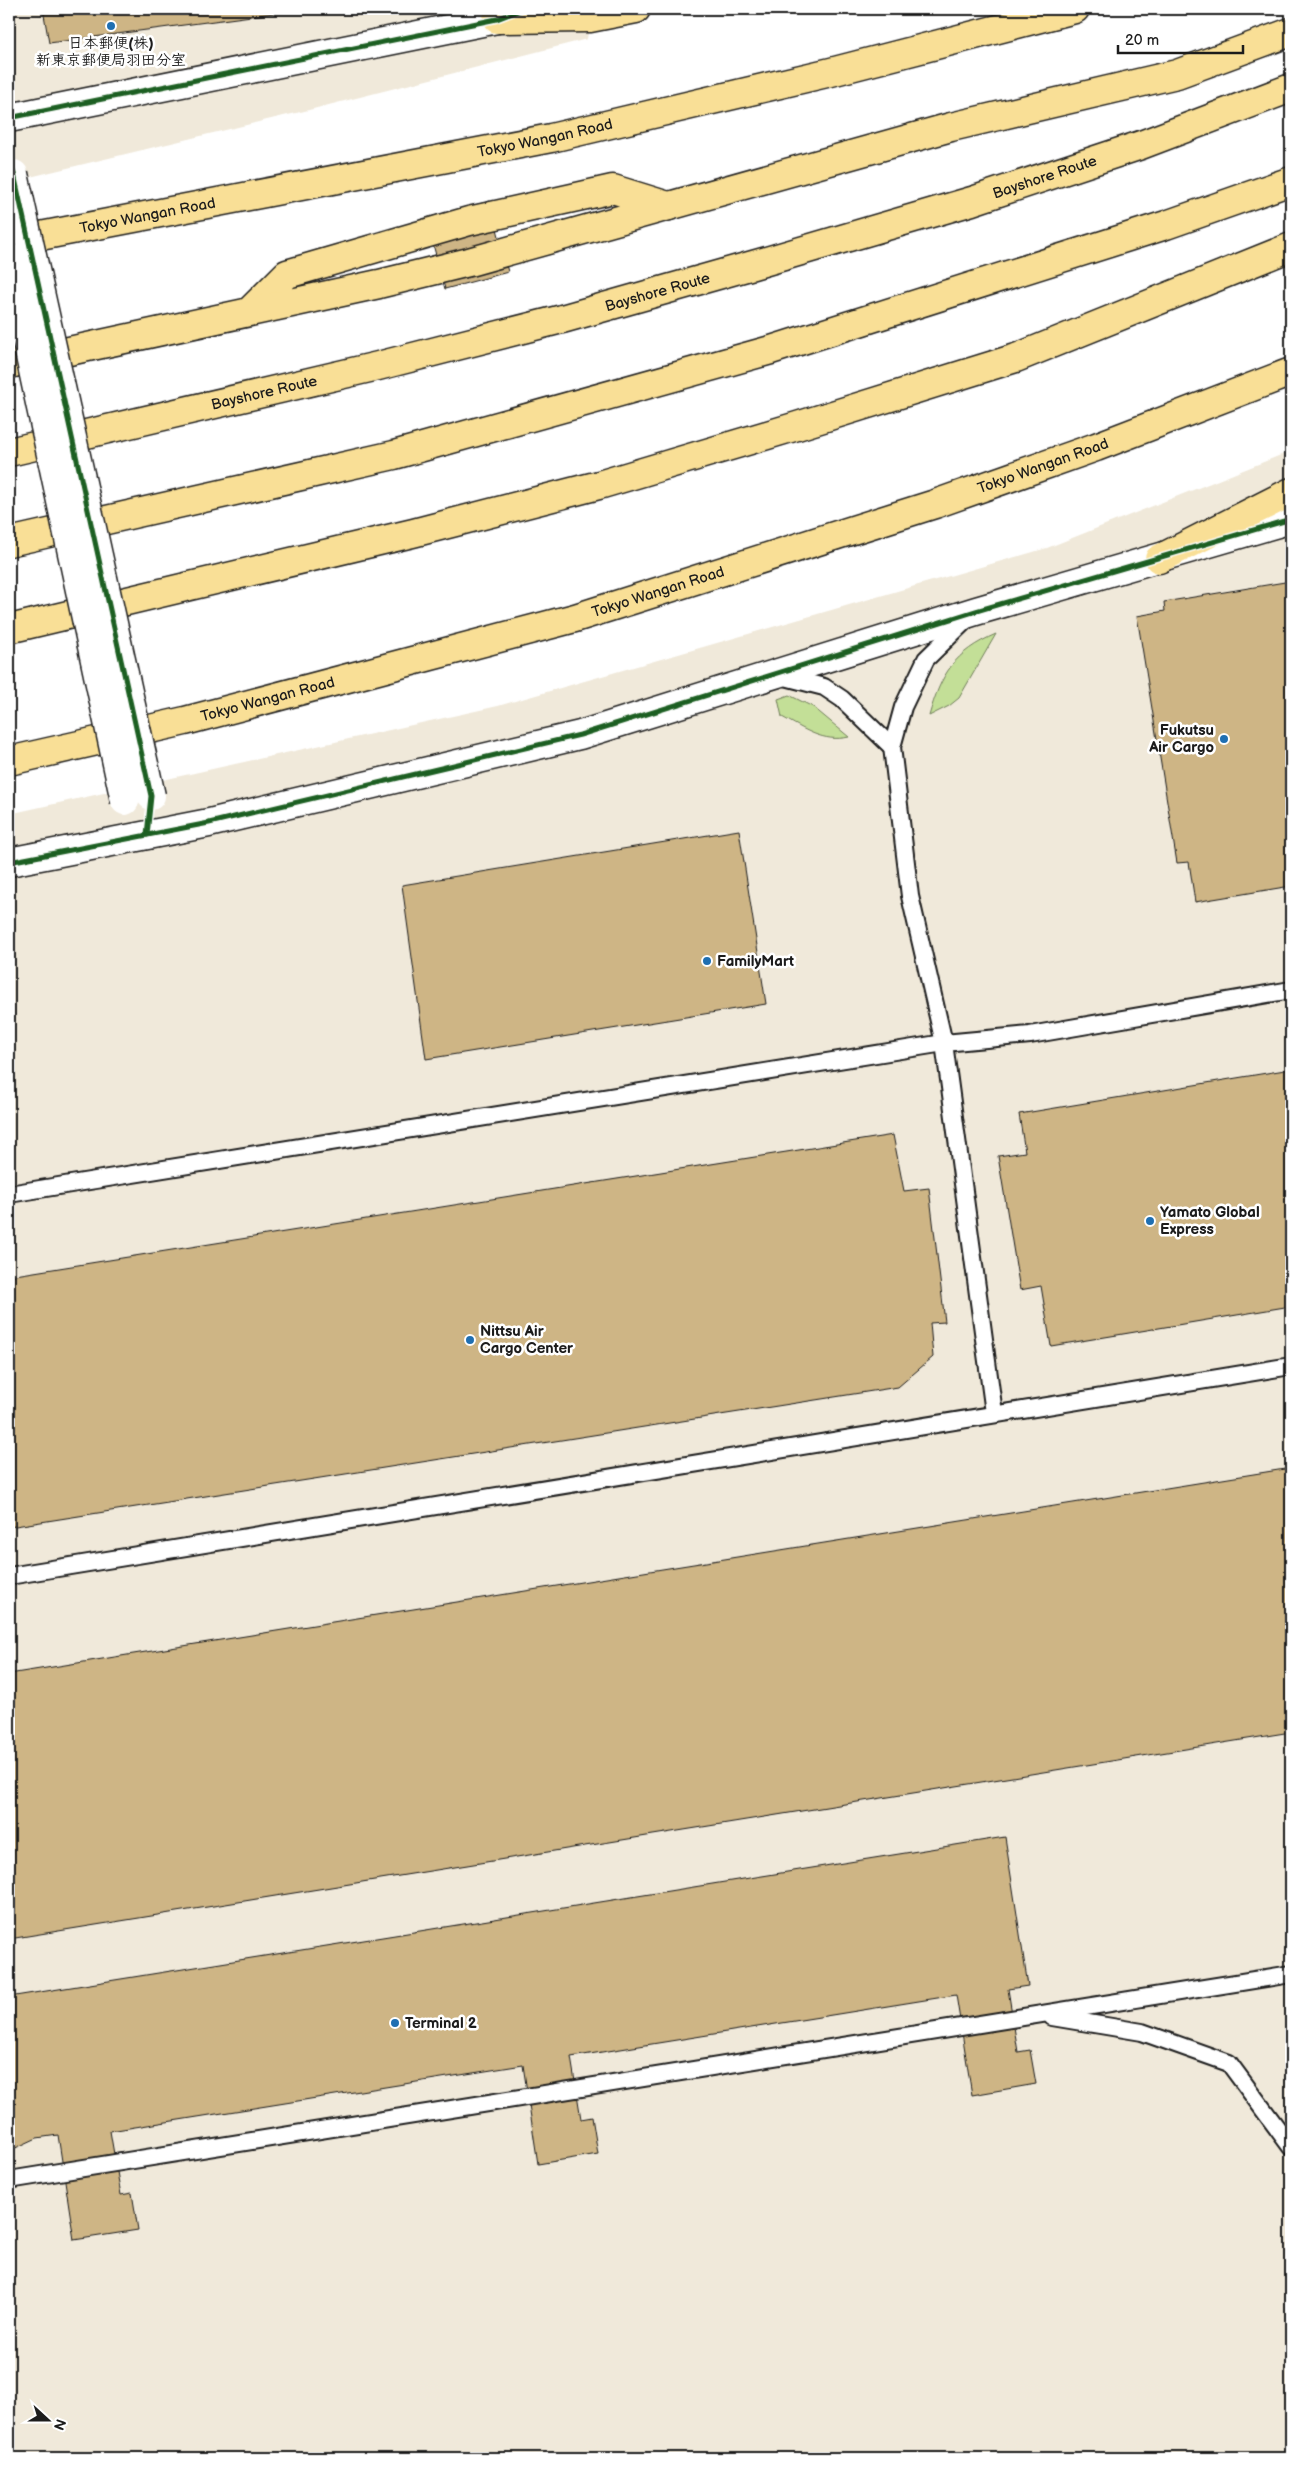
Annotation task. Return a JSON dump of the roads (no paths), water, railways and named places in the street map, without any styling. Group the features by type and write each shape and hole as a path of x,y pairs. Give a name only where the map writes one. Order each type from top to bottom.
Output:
{"highway":[{"path":"497,19 590,18 636,9"},
{"name":"Tokyo Wangan Road","path":"9,242 551,138 831,72 1075,9"},
{"path":"9,364 379,284 469,262 951,127 1177,74 1291,32"},
{"name":"Bayshore Route","path":"9,452 387,364 562,319 972,201 1141,145 1291,88"},
{"path":"9,542 394,455 771,350 1157,228 1291,181"},
{"path":"250,311 287,274 469,221 613,188 668,206"},
{"path":"9,629 432,528 599,485 794,428 1016,358 1291,247"},
{"name":"Tokyo Wangan Road","path":"9,761 185,721 584,615 935,504 1096,447 1291,372"},
{"path":"1159,559 1291,492"}],"street":[{"path":"9,118 497,19 523,9"},
{"path":"12,167 138,799"},
{"path":"9,258 147,835"},
{"path":"9,862 209,823 580,735 976,611 1291,519"}],"lane":[{"path":"976,611 926,659 903,707 892,747 910,896 944,1042 994,1413"},
{"path":"770,674 801,679 824,687 842,699 892,747"},
{"path":"9,1194 944,1042 1030,1035 1291,990"},
{"path":"9,1576 994,1413 1291,1366"},
{"path":"9,2180 1291,1974"},
{"path":"1038,2014 1142,2032 1229,2063 1291,2147"}],"place":[{"name":"日本郵便(株) 新東京郵便局羽田分室","path":"111,26"},
{"name":"Fukutsu Air Cargo","path":"1224,739"},
{"name":"FamilyMart","path":"707,961"},
{"name":"Yamato Global Express","path":"1150,1221"},
{"name":"Nittsu Air Cargo Center","path":"470,1340"},
{"name":"Terminal 2","path":"395,2023"}]}
